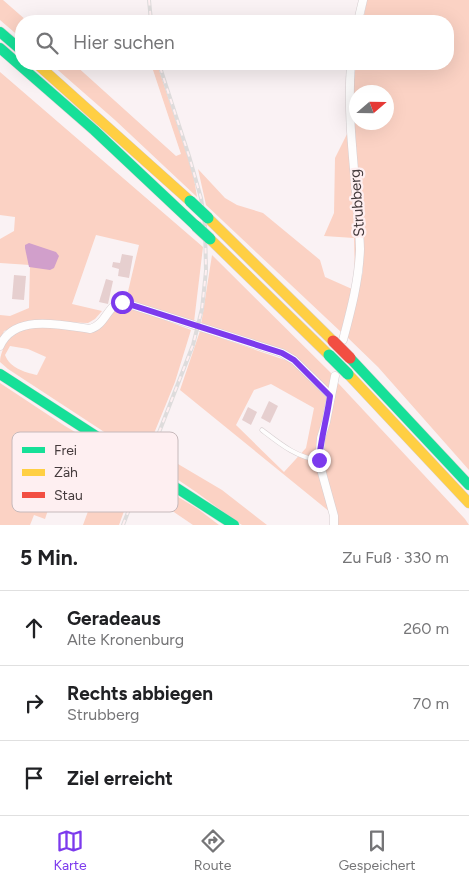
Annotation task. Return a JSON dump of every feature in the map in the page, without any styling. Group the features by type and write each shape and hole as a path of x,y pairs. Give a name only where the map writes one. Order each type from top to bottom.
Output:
{"main road":[{"path":"0,32 15,45"},
{"path":"0,48 15,61"},
{"path":"25,70 94,130 210,239 330,356 469,503"},
{"path":"44,70 190,201 338,340 350,358 469,485"},
{"path":"0,374 90,432"},
{"path":"178,489 234,525"}],"street":[{"path":"359,15 363,0"},
{"name":"Strubberg","path":"338,340 355,294 360,268 350,121 350,70"},
{"path":"0,346 6,334 16,329 42,322 90,329 96,327 114,305 122,302 282,353 294,360 330,396"},
{"path":"334,525 319,460 321,438 335,376"}],"lane":[{"path":"262,430 289,450 319,460"}],"shaded area":[{"path":"0,0 3,0 20,15 15,15 15,33 0,20"},
{"path":"367,0 469,0 469,470 378,367 347,337 363,271 355,130 394,130 394,85 353,85 355,70 454,70 454,15 364,15"},
{"path":"58,70 81,70 176,156 181,154 153,70 159,70 193,172 197,197 115,120"},
{"path":"0,72 203,247 194,322 126,300 139,245 96,235 72,304 102,311 95,319 88,323 32,321 4,331 0,341 0,315 10,316 29,308 30,265 0,263 0,239 14,231 15,217 0,215"},
{"path":"347,134 353,174 357,245 355,276 354,238 324,236 334,213 335,158"},
{"path":"198,169 225,198 237,205 263,213 320,260 325,277 352,289 341,332 206,205"},
{"path":"29,243 56,252 59,256 54,268 50,270 29,267 25,245"},
{"path":"212,255 332,374 323,421 318,436 330,512 180,390 200,331 291,362 318,388 297,358 201,325","holes":["271,384 314,408 306,448 284,472 236,425 254,390"]},
{"path":"125,305 191,330 175,382 155,432 104,432 0,362 4,347 20,331 30,328 53,327 87,332 117,307","holes":["10,346 28,349 46,357 37,375 22,371 10,363 5,355"]},
{"path":"0,383 75,432 12,432 12,512 47,512 45,519 34,515 30,525 0,525"},
{"path":"338,383 469,525 337,525 323,461 323,439 335,386"},
{"path":"178,464 222,490 267,525 242,525 178,480"},
{"path":"178,497 219,525 193,525 174,512 178,512"},
{"path":"88,512 124,512 119,525 83,525"}],"building":[{"path":"122,254 133,256 129,278 118,276 119,269 112,267 113,262 120,263"},
{"path":"14,275 26,276 24,300 12,299"},
{"path":"106,279 113,281 108,304 99,302"},
{"path":"269,401 278,406 270,423 261,418"},
{"path":"248,407 257,412 251,425 242,420"}],"railway":[{"path":"149,0 150,15"},
{"path":"159,432 193,345 202,309 206,271 205,225 201,198 161,70"},
{"path":"123,525 128,512"}],"traffic: fast":[{"path":"0,32 15,45"},
{"path":"0,48 15,61"},
{"path":"25,70 94,130 196,226"},
{"path":"190,201 208,218"},
{"path":"196,226 210,239"},
{"path":"329,355 348,374"},
{"path":"350,358 469,485"},
{"path":"0,374 90,432"},
{"path":"178,489 234,525"}],"traffic: slow":[{"path":"44,70 190,201"},
{"path":"208,218 333,341"},
{"path":"210,239 329,355"},
{"path":"348,374 469,503"}],"traffic: jam":[{"path":"333,341 350,358"}],"route":[{"path":"122,302 282,353 294,360 330,396 326,422 321,438 319,460"}]}
